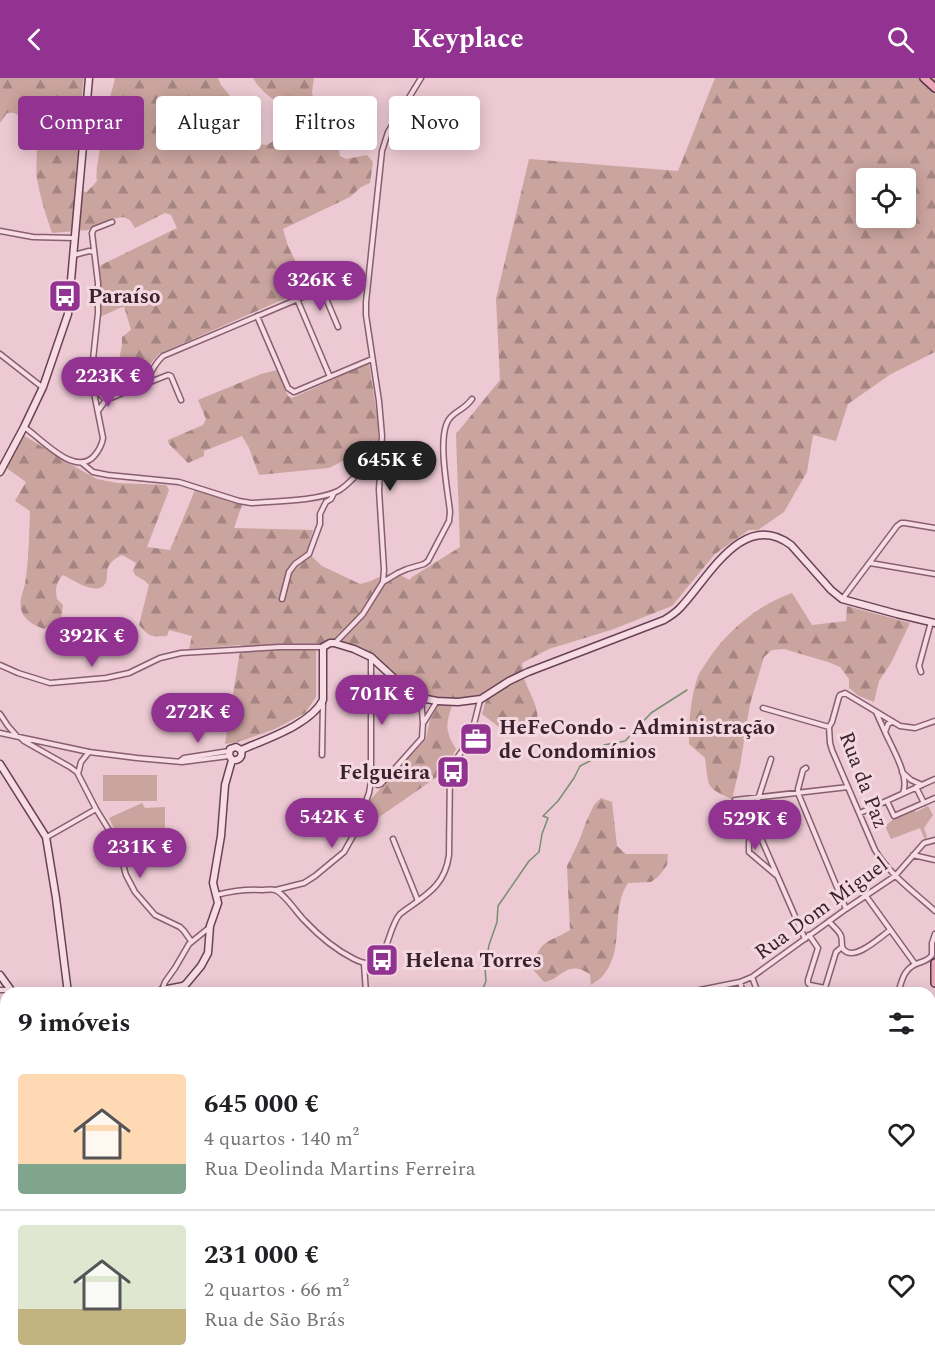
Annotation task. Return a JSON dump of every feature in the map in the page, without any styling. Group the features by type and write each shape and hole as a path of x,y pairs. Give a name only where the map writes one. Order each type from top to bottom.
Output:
{"main road":[{"path":"924,78 935,88"},
{"path":"935,963 935,983"}],"street":[{"path":"0,472 43,387 68,314 89,78"},
{"path":"383,582 379,490 382,436 366,302 382,150 388,132 421,78"},
{"path":"81,463 89,461 96,453 103,438 92,387 98,283 92,231 112,222"},
{"path":"0,231 33,237 75,238"},
{"path":"74,255 94,252"},
{"path":"145,384 153,368 163,356 336,283"},
{"path":"322,289 338,327"},
{"path":"297,299 330,377"},
{"path":"257,316 288,388 294,392 373,359"},
{"path":"0,354 43,387"},
{"path":"97,411 106,400 168,375 171,376 181,400"},
{"path":"92,387 106,400"},
{"path":"334,643 363,614 383,582 407,568 428,561 442,537 450,512 444,436 449,419 464,409 472,399"},
{"path":"24,427 57,454 81,463 93,472 179,482 251,503 326,496 339,490 382,448"},
{"path":"282,599 289,572 295,564 309,554 318,530 320,514 334,492"},
{"path":"842,599 897,526 901,523 935,528"},
{"path":"0,665 50,683 106,678 129,673 160,658 180,653 280,647 323,647 334,643 371,657 410,693 421,698 458,702 481,699 528,672 664,620 679,608 732,547 750,537 766,535 779,538 791,545 842,599 933,623 919,666 921,672"},
{"path":"870,563 935,574"},
{"path":"322,755 323,647"},
{"path":"216,895 247,889 276,890 304,883 344,852 353,836 369,793 371,781 371,657"},
{"name":"Rua da Paz","path":"876,711 843,693 839,697 829,727 830,743 881,860 895,876 935,911"},
{"path":"369,793 379,788 422,738 421,698"},
{"path":"276,890 329,945 364,964 382,957 396,919 440,883 448,866 450,770 470,740 481,699"},
{"path":"241,750 294,726 312,715 323,700"},
{"path":"423,723 437,701"},
{"path":"763,708 829,727"},
{"path":"876,711 900,726 920,727 935,722"},
{"path":"876,711 902,771 905,783 903,794"},
{"path":"0,714 8,726 24,741 70,767 78,774 117,843 126,875 135,892 155,915 180,927 191,941"},
{"path":"885,732 888,724 893,722"},
{"path":"0,733 89,752 179,762 184,758 230,756 237,760 242,754 241,750"},
{"path":"185,987 201,966 209,947 210,926 218,903 213,883 221,836 225,785 232,748 236,747 241,750"},
{"path":"78,774 81,762 89,752"},
{"path":"771,759 757,802 749,852 777,876"},
{"path":"0,764 46,837 67,987"},
{"path":"806,768 803,770 798,793 846,909"},
{"path":"902,771 910,780 922,785"},
{"path":"860,813 935,779"},
{"path":"371,781 378,785 381,784"},
{"path":"735,800 848,787"},
{"path":"916,788 924,803"},
{"path":"887,801 894,816 935,798"},
{"path":"46,837 96,809"},
{"path":"753,820 807,937 818,948 808,983 820,987"},
{"path":"393,839 418,901"},
{"name":"Rua Dom Miguel","path":"715,987 752,977 895,876 924,843 935,840"},
{"path":"913,855 935,860"},
{"path":"866,896 915,964"},
{"path":"829,921 840,933 844,950 852,953 859,952 890,931"},
{"path":"162,987 191,941 210,926"},
{"path":"900,987 904,974 915,964 928,960 934,955 935,934"},
{"path":"825,987 836,952 842,947"},
{"path":"364,964 366,987"},
{"path":"752,977 756,987"},
{"path":"740,982 741,987"}],"green space":[{"path":"0,78 84,78 82,96 18,96 18,115 7,113 0,123"},
{"path":"115,78 218,78 230,96 156,96 156,150 261,150 261,144 267,145 273,141 273,150 339,150 340,156 346,159 367,155 373,162 370,183 361,187 350,197 283,229 288,246 309,288 159,354 139,383 121,391 115,379 122,337 131,330 124,306 100,317 97,267 177,228 171,215 165,213 135,228 130,220 123,217 112,219 88,230 52,233 41,199 36,172 37,150 78,150 75,184 86,193 97,181 100,150 144,150 144,96 110,96"},
{"path":"253,78 314,78 312,96 273,96 273,99 263,91"},
{"path":"715,78 935,78 935,352 891,374 848,404 836,441 813,435 807,472 784,512 758,530 749,530 715,554 672,606 611,630 549,649 522,663 524,678 536,707 537,721 534,727 528,731 499,727 482,714 486,700 477,695 453,702 447,726 456,749 444,772 375,820 368,807 370,800 426,739 430,719 436,708 435,698 424,697 359,647 341,642 316,646 316,697 305,713 275,729 238,742 225,744 241,645 189,649 192,636 169,630 167,636 154,636 145,632 139,625 149,585 135,575 133,570 136,563 122,555 116,558 109,566 106,582 98,588 79,584 63,575 56,589 57,599 63,605 61,619 44,629 31,623 23,615 21,601 27,566 30,511 15,501 26,482 5,467 23,435 97,479 117,483 166,485 169,490 147,547 170,550 195,490 242,505 234,528 313,530 307,552 322,566 360,584 383,575 396,573 410,580 460,547 456,434 500,380 496,299 529,159 678,171"},
{"path":"369,363 378,421 378,443 329,468 259,475 242,436 204,451 204,456 188,463 169,444 168,440 203,425 206,419 198,400 261,374 277,370 288,396 292,398"},
{"path":"792,593 812,625 846,621 847,606 910,623 891,663 879,681 874,702 859,696 849,688 849,679 840,667 828,662 784,649 772,650 764,657 750,704 732,799 712,788 708,780 705,758 689,744 691,704 695,687 701,671 714,652 743,621 766,605"},
{"path":"103,775 157,775 157,801 103,801"},
{"path":"601,798 612,802 617,846 626,854 668,854 667,865 651,882 628,883 620,905 611,963 602,977 591,985 590,974 575,968 544,982 530,966 535,964 542,946 570,930 567,866 594,805"},
{"path":"142,803 145,808 165,807 165,852 125,851 109,818"},
{"path":"928,806 933,815 924,828 927,837 925,840 920,828 891,839 885,826 895,818 914,809 916,812"}],"waterway":[{"path":"484,987 489,945 497,922 498,906 529,861 539,852 548,818 543,816 558,801 580,766 594,759 604,745 625,741 651,713 687,690"}],"place":[{"name":"Paraíso","path":"65,296"},
{"name":"HeFeCondo - Administração de Condomínios","path":"476,739"},
{"name":"Felgueira","path":"453,772"},
{"name":"Helena Torres","path":"382,960"}]}
